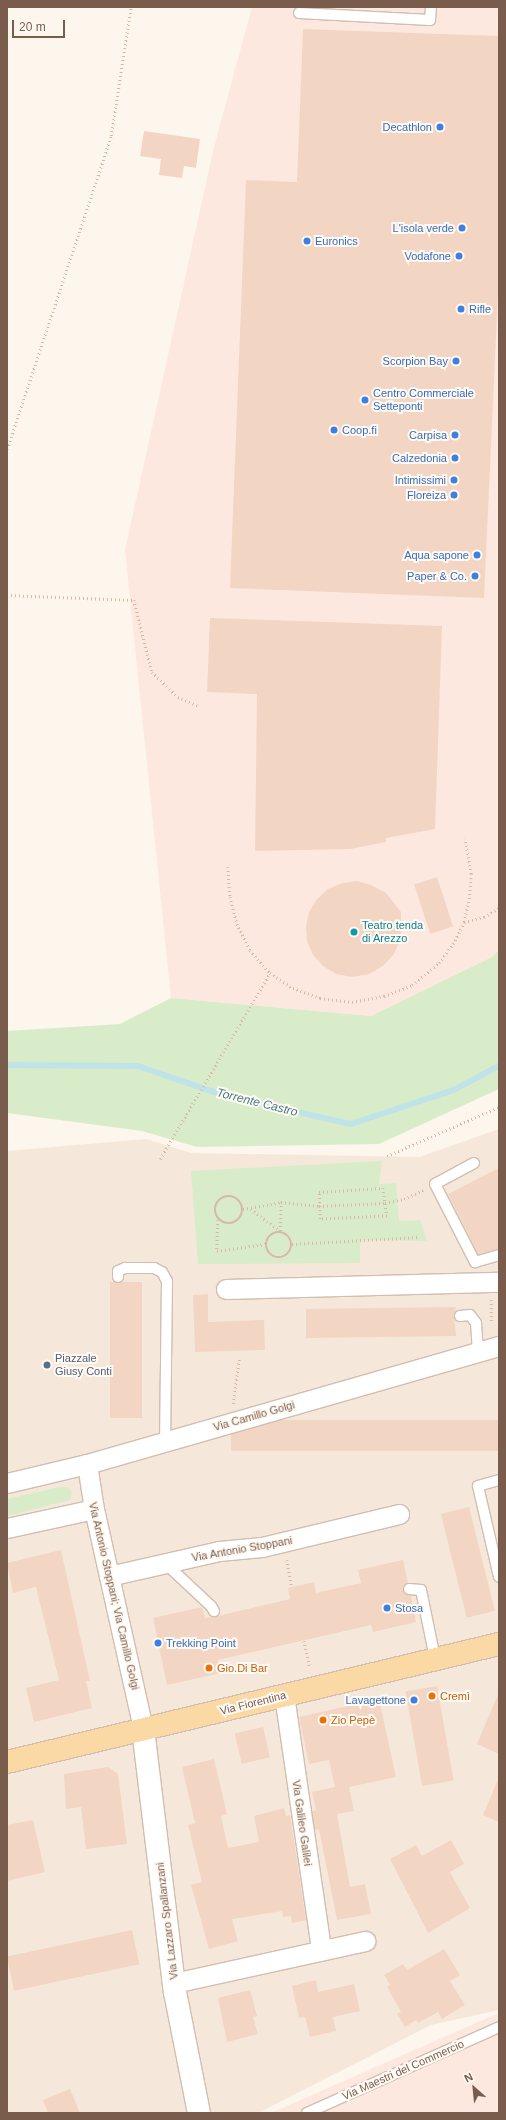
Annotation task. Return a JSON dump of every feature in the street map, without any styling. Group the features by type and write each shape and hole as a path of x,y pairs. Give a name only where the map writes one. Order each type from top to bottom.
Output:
{"main road":[{"name":"Via Fiorentina","path":"7,1762 435,1658 499,1644"}],"street":[{"path":"226,1289 499,1282"},
{"name":"Via Camillo Golgi","path":"7,1483 87,1464 478,1354 499,1346"},
{"name":"Via Antonio Stoppani; Via Camillo Golgi","path":"87,1464 94,1509 143,1729"},
{"path":"7,1528 94,1509"},
{"name":"Via Antonio Stoppani","path":"109,1576 219,1551 282,1542 399,1514"},
{"name":"Via Galileo Galilei","path":"284,1695 321,1950"},
{"name":"Via Lazzaro Spallanzani","path":"143,1729 174,1983 199,2113"},
{"path":"174,1983 365,1941"}],"lane":[{"path":"299,13 430,20 431,7"},
{"path":"474,1163 435,1184 475,1262 499,1255"},
{"path":"118,1277 118,1271 125,1268 154,1268 162,1272 167,1280 166,1442"},
{"path":"460,1316 470,1315 476,1323 478,1354"},
{"path":"499,1480 478,1486 499,1577"},
{"path":"166,1564 211,1606 214,1611"},
{"path":"409,1589 421,1590 435,1658"},
{"name":"Via Maestri del Commercio","path":"307,2113 499,2027"}],"path":[{"path":"7,449 111,136 131,7"},
{"path":"7,594 134,600 152,672 178,697 198,706"},
{"path":"228,867 230,897 237,924 250,950 270,973 293,988 320,998 352,1002 384,996 412,985 439,963 464,922 471,874 465,839"},
{"path":"464,922 484,917 499,908"},
{"path":"160,1159 270,973"},
{"path":"387,1156 499,1107"},
{"path":"243,1209 250,1209 281,1202 319,1206 385,1203 404,1199 435,1184"},
{"path":"383,1188 387,1216 320,1219 319,1206 319,1192 383,1188"},
{"path":"218,1220 229,1224 239,1220 243,1209 239,1199 230,1195 218,1199 214,1211 218,1220 217,1252 265,1244"},
{"path":"280,1231 281,1202"},
{"path":"250,1209 280,1231 288,1235 292,1244 289,1254 278,1258 269,1254 265,1244 270,1234 280,1231"},
{"path":"292,1244 420,1237"},
{"path":"232,1409 239,1359"},
{"path":"282,1542 292,1587"},
{"path":"304,1640 310,1666"}],"shaded area":[{"path":"252,7 499,7 499,950 492,957 371,1016 171,998 125,550 214,147"},
{"path":"499,1129 499,2010 431,2025 258,2113 7,2113 7,1151 146,1139 191,1153 419,1157"},
{"path":"499,2014 499,2113 271,2113 494,2015"}],"green space":[{"path":"499,950 499,1089 379,1144 197,1147 142,1131 7,1113 7,1031 120,1024 171,998 371,1016 492,957"},
{"path":"382,1161 379,1184 396,1183 399,1221 420,1220 427,1241 360,1240 360,1263 198,1264 191,1171"},
{"path":"59,1487 68,1487 72,1493 70,1500 7,1516 7,1499"}],"building":[{"name":"Centro Commerciale Setteponti","path":"303,29 499,36 499,270 484,598 230,588 246,180 297,182"},
{"path":"144,131 200,139 196,168 184,166 182,178 159,175 161,159 140,156"},
{"path":"210,618 442,626 435,829 386,838 386,842 350,849 255,851 257,694 207,692"},
{"path":"437,877 453,926 430,934 414,884"},
{"name":"Teatro tenda di Arezzo","path":"357,881 371,885 386,893 401,912 401,938 394,954 383,966 369,974 352,977 336,974 323,966 313,955 307,941 306,926 309,912 317,899 328,889 342,883"},
{"path":"499,1168 499,1249 478,1254 448,1194"},
{"path":"110,1282 142,1282 142,1418 110,1418"},
{"path":"208,1294 208,1322 264,1320 265,1350 195,1352 193,1295"},
{"path":"456,1307 454,1316 456,1336 306,1338 306,1309"},
{"path":"231,1420 499,1420 499,1451 231,1451"},
{"path":"469,1507 495,1611 467,1618 441,1514"},
{"path":"61,1550 90,1681 86,1681 92,1708 34,1722 26,1688 59,1680 36,1587 13,1593 7,1563"},
{"path":"403,1560 408,1583 403,1586 403,1591 411,1596 416,1622 373,1632 371,1625 218,1660 221,1673 167,1685 153,1618 202,1607 205,1618 214,1617 290,1599 288,1588 314,1582 316,1593 361,1583 358,1570"},
{"path":"437,1686 454,1781 422,1786 405,1692"},
{"path":"499,1692 499,1754 477,1744"},
{"path":"379,1699 396,1777 349,1787 354,1811 337,1814 350,1887 365,1884 371,1914 337,1920 319,1829 315,1830 312,1811 316,1810 312,1792 335,1787 329,1760 309,1764 299,1717"},
{"path":"263,1727 270,1757 242,1764 235,1734"},
{"path":"214,1759 227,1814 221,1816 228,1848 259,1842 254,1816 284,1808 286,1816 290,1815 306,1920 292,1923 291,1916 283,1917 282,1911 232,1919 238,1941 209,1949 191,1885 202,1882 188,1825 195,1823 182,1767"},
{"path":"108,1767 118,1774 127,1844 86,1849 81,1807 66,1809 64,1774"},
{"path":"499,1777 499,1822 483,1815"},
{"path":"33,1820 45,1872 7,1881 7,1825"},
{"path":"451,1840 464,1864 450,1872 470,1908 428,1933 390,1859 416,1845 422,1856"},
{"path":"132,1930 139,1964 14,1991 7,1957"},
{"path":"444,1949 460,1975 450,1981 465,2005 442,2019 438,2012 418,2023 416,2020 405,2027 397,2014 401,2012 387,1987 390,1985 384,1975 403,1964 407,1970"},
{"path":"316,1980 318,1992 354,1984 360,2011 333,2017 336,2031 310,2037 305,2017 299,2018 292,1986"},
{"path":"250,1990 257,2016 253,2017 258,2034 227,2042 218,1998"},
{"path":"70,2089 80,2113 48,2113 43,2100"}],"waterway":[{"name":"Torrente Castro","path":"7,1065 138,1066 223,1095 351,1124 454,1090 499,1066"}],"place":[{"name":"Decathlon","path":"440,127"},
{"name":"L'isola verde","path":"462,228"},
{"name":"Euronics","path":"307,241"},
{"name":"Vodafone","path":"459,256"},
{"name":"Rifle","path":"461,309"},
{"name":"Scorpion Bay","path":"456,361"},
{"name":"Centro Commerciale Setteponti","path":"365,400"},
{"name":"Coop.fi","path":"334,430"},
{"name":"Carpisa","path":"455,435"},
{"name":"Calzedonia","path":"455,458"},
{"name":"Intimissimi","path":"454,480"},
{"name":"Floreiza","path":"454,495"},
{"name":"Aqua sapone","path":"477,555"},
{"name":"Paper & Co.","path":"475,576"},
{"name":"Teatro tenda di Arezzo","path":"354,932"},
{"name":"Piazzale Giusy Conti","path":"47,1365"},
{"name":"Stosa","path":"387,1608"},
{"name":"Trekking Point","path":"158,1643"},
{"name":"Gio.Di Bar","path":"209,1668"},
{"name":"Cremì","path":"432,1696"},
{"name":"Lavagettone","path":"414,1700"},
{"name":"Zio Pepè","path":"323,1720"}]}
